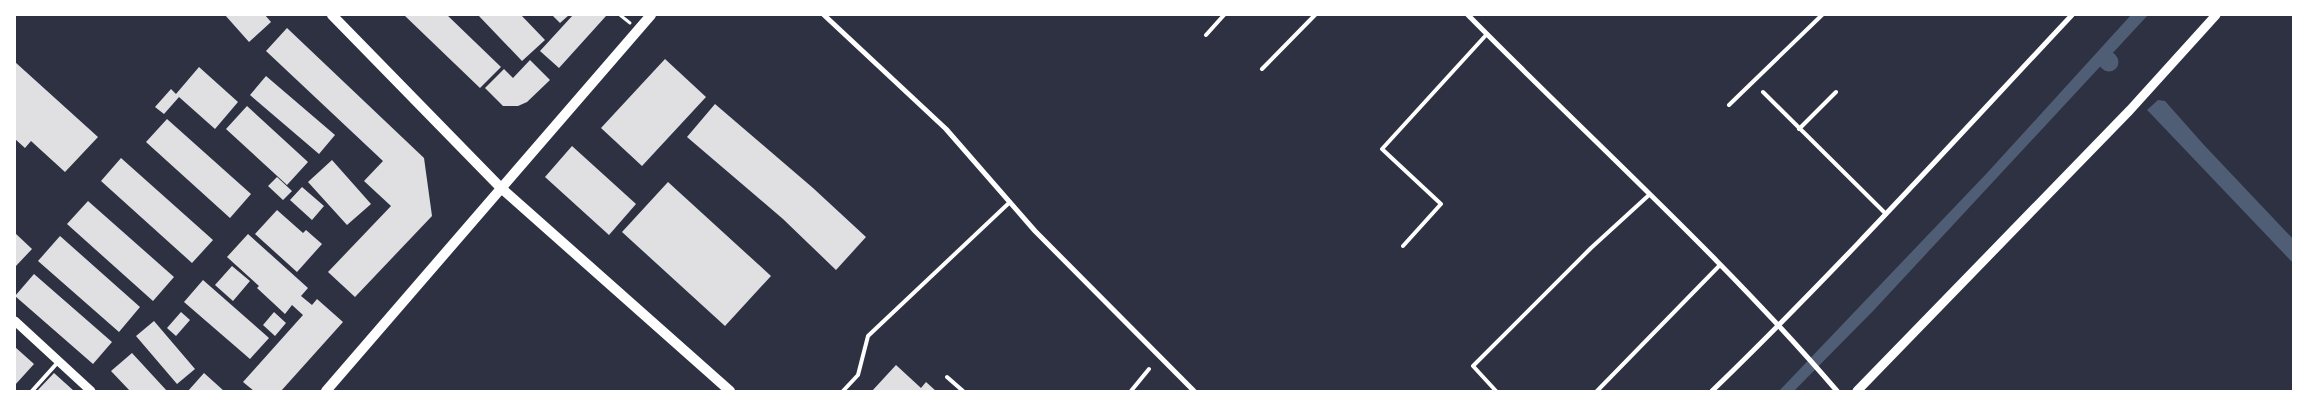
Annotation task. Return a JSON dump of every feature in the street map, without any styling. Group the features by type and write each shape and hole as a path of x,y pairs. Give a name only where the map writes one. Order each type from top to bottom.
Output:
{"main road":[{"path":"332,15 500,187 730,391"},
{"path":"326,391 500,187 651,15"}],"street":[{"path":"824,15 946,129 1035,231 1194,391"},
{"path":"1468,15 1720,265 1779,326 1835,389"},
{"path":"1712,391 1779,326 2072,15"},
{"path":"1857,391 2130,110 2216,15"},
{"path":"15,321 91,391"}],"lane":[{"path":"1206,35 1224,15"},
{"path":"1262,69 1315,15"},
{"path":"1729,105 1822,15"},
{"path":"1403,246 1441,204 1382,149 1487,34"},
{"path":"1763,92 1886,214"},
{"path":"1799,129 1836,92"},
{"path":"1496,391 1472,366 1649,195"},
{"path":"843,391 858,374 868,336 1010,202"},
{"path":"1597,391 1720,265"},
{"path":"32,391 59,361"},
{"path":"1131,391 1149,369"},
{"path":"947,377 963,391"}],"water":[{"path":"2131,15 2148,15 1874,310 1794,391 1779,391 1987,173"},
{"path":"2158,100 2165,101 2293,239 2293,263 2147,110"}],"building":[{"path":"225,15 265,15 271,22 249,42"},
{"path":"404,15 447,15 501,67 480,88"},
{"path":"478,15 521,15 545,40 522,61"},
{"path":"552,15 569,15 560,23"},
{"path":"573,15 606,16 559,68 540,51"},
{"path":"287,28 424,158 432,216 355,297 328,272 391,206 364,181 383,161 266,51"},
{"path":"665,59 706,97 642,166 601,128"},
{"path":"530,60 550,80 527,102 518,106 503,106 485,88 504,69 513,78"},
{"path":"15,62 98,137 65,172 31,141 25,148 15,139"},
{"path":"199,67 238,102 215,129 179,97 164,114 155,107 171,89 176,94"},
{"path":"266,76 335,135 319,154 250,95"},
{"path":"715,104 813,188 866,237 836,270 783,219 687,137"},
{"path":"247,106 308,162 287,185 226,129"},
{"path":"167,119 251,194 230,218 146,142"},
{"path":"572,146 636,204 609,235 545,177"},
{"path":"121,158 213,240 192,263 101,181"},
{"path":"332,160 371,204 347,225 308,182"},
{"path":"277,177 292,191 283,200 268,186"},
{"path":"668,182 771,276 725,326 622,232"},
{"path":"302,187 324,206 312,220 290,200"},
{"path":"88,201 174,277 153,301 67,224"},
{"path":"277,210 303,233 306,230 322,244 297,272 255,234"},
{"path":"15,233 32,249 15,267"},
{"path":"248,234 308,288 301,296 312,305 317,299 343,322 281,391 254,391 243,382 303,315 292,305 285,314 257,288 259,286 227,257"},
{"path":"60,236 140,307 119,332 38,261"},
{"path":"232,266 250,281 233,301 215,285"},
{"path":"34,274 112,342 93,364 15,296"},
{"path":"203,280 269,338 250,359 184,302"},
{"path":"181,312 190,320 176,336 167,328"},
{"path":"274,312 286,323 275,336 263,325"},
{"path":"154,321 195,369 177,384 136,336"},
{"path":"15,347 34,364 15,385"},
{"path":"132,353 167,391 130,391 111,371"},
{"path":"896,365 921,388 926,382 936,391 872,391"},
{"path":"54,373 74,391 37,391"},
{"path":"204,373 224,391 188,391"}]}
